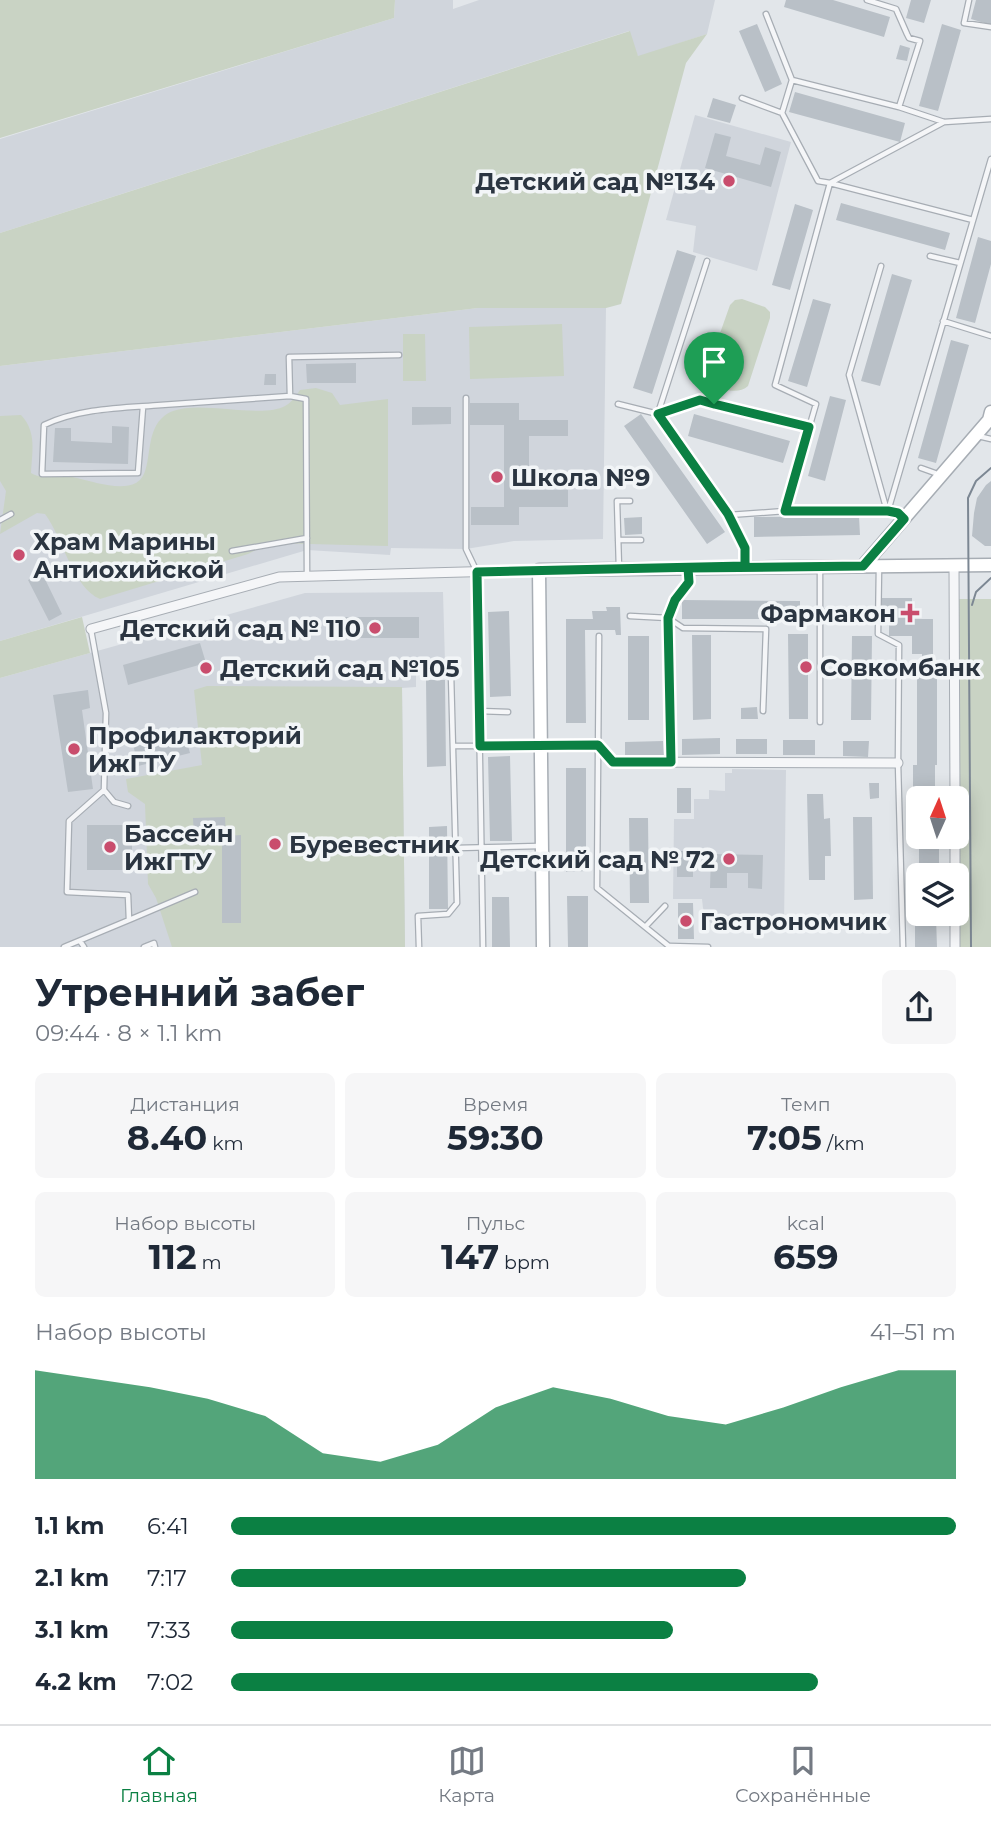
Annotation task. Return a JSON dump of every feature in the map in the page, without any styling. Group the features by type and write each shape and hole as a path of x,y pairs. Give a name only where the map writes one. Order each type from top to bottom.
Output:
{"main road":[{"path":"863,566 990,417"},
{"path":"543,947 539,570 991,565"}],"street":[{"path":"954,565 955,786"},
{"path":"91,629 279,577 539,570"},
{"path":"541,746 598,745 613,762 898,763"},
{"path":"955,926 955,947"}],"lane":[{"path":"867,0 896,9 909,38 920,41 899,107"},
{"path":"970,0 964,23 991,27"},
{"path":"766,14 792,80 782,113"},
{"path":"792,80 899,107 944,122 991,120"},
{"path":"742,99 782,113 818,181 973,220"},
{"path":"785,511 816,404 775,385 830,183 944,122"},
{"path":"888,511 991,159"},
{"path":"930,256 960,263"},
{"path":"658,414 707,261"},
{"path":"881,266 849,375 888,511"},
{"path":"943,321 991,336"},
{"path":"290,396 289,357 399,355"},
{"path":"143,407 138,473 41,474 44,425 88,411 290,396 306,399 307,576"},
{"path":"466,398 466,550 477,572 484,947"},
{"path":"618,404 658,414 700,400 809,427"},
{"path":"658,414 728,514 745,548 745,566"},
{"path":"975,435 991,439"},
{"path":"921,468 935,473 939,478"},
{"path":"619,568 617,501 630,501"},
{"path":"728,514 888,511 898,513 904,519"},
{"path":"0,520 11,514"},
{"path":"232,551 307,538"},
{"path":"618,540 641,540"},
{"path":"820,565 820,722"},
{"path":"879,566 877,634 899,645 898,763 903,947"},
{"path":"671,762 668,618 675,600 689,582 688,568"},
{"path":"820,612 878,612"},
{"path":"630,616 668,618 683,628 766,629 763,711"},
{"path":"91,629 106,713 104,790 114,802 128,806"},
{"path":"599,636 597,888 670,946 708,947"},
{"path":"419,947 418,916 447,914 457,903 451,674"},
{"path":"479,712 508,712"},
{"path":"453,746 541,746"},
{"path":"104,790 69,821 66,892 128,895 130,920"},
{"path":"456,848 542,846"},
{"path":"64,947 195,892"},
{"path":"646,926 665,906"},
{"path":"79,941 83,947"},
{"path":"145,947 154,943 155,947"}],"shaded area":[{"path":"395,0 453,0 453,9 479,0 715,0 707,34 638,57 629,31 0,233 0,139 394,18"},
{"name":"Детский сад №134","path":"695,115 791,142 757,271 693,252 696,226 666,220"},
{"path":"478,308 606,308 603,539 514,541 466,549 391,548 390,555 307,550 0,641 0,366"},
{"path":"443,592 445,663 416,663 416,687 402,688 405,947 0,947 0,678 305,593"},
{"name":"Детский сад № 72","path":"732,769 786,770 784,925 711,923 703,908 702,899 673,899 674,819 694,819 694,799 709,799 709,790 725,791 725,773 732,773"}],"green space":[{"path":"0,0 395,0 394,18 0,138"},
{"path":"630,31 638,56 707,34 686,63 621,304 606,308 478,308 0,366 0,233"},
{"path":"742,299 765,307 770,312 770,318 748,386 736,391 717,385 707,370 730,305 735,300"},
{"path":"562,324 564,376 470,379 469,327"},
{"path":"403,334 425,334 426,381 403,381"},
{"path":"316,388 332,393 340,405 388,399 388,546 270,543 248,554 100,599 82,584 45,514 37,513 0,534 6,491 0,481 0,416 21,415 26,421 31,435 31,473 34,475 64,476 122,486 136,483 142,477 156,426 163,417 173,411 199,407 262,411 275,409 285,406 300,390"},
{"path":"959,599 991,599 991,947 957,947 957,926 969,926 969,863 957,863 958,849 970,849 970,786 958,786"},
{"path":"82,617 90,653 0,678 0,641"},
{"name":"Буревестник","path":"207,686 402,687 405,947 172,947 156,898 148,884 145,804 128,792 126,779 202,765 194,690"}],"building":[{"path":"786,0 833,0 890,17 884,37 784,7"},
{"path":"911,0 931,0 924,23 906,18"},
{"path":"976,0 991,0 991,25 971,19"},
{"path":"757,24 782,84 765,92 739,31"},
{"path":"942,24 961,30 938,111 919,106"},
{"path":"900,45 910,48 907,61 896,59"},
{"path":"795,92 905,123 900,142 789,112"},
{"path":"713,98 736,105 730,123 707,117"},
{"path":"715,133 731,137 726,156 760,165 765,147 781,152 771,187 705,168"},
{"path":"841,203 950,233 945,250 836,220"},
{"path":"795,204 813,210 790,290 772,285"},
{"path":"978,237 991,241 991,264 975,323 956,318"},
{"path":"677,250 696,256 652,394 633,388"},
{"path":"892,274 912,280 880,386 861,381"},
{"path":"813,299 831,304 807,387 788,381"},
{"path":"951,340 969,345 936,463 918,458"},
{"path":"356,363 356,383 307,383 306,364"},
{"path":"265,374 276,374 276,385 264,385"},
{"path":"830,396 846,400 825,481 808,476"},
{"path":"470,403 519,403 519,420 568,420 568,436 529,436 529,490 568,490 568,507 519,507 519,525 471,525 471,507 504,507 504,425 470,425"},
{"path":"412,407 451,407 451,424 412,425"},
{"path":"641,414 725,532 707,544 624,426"},
{"path":"694,414 790,441 783,463 688,436"},
{"path":"112,426 129,427 128,464 53,462 55,428 71,428 71,441 112,443"},
{"path":"991,481 991,546 985,546 972,536 974,513 977,498"},
{"path":"859,516 860,535 754,537 754,517"},
{"path":"642,517 642,534 625,535 624,518"},
{"path":"42,573 62,614 49,621 28,580"},
{"path":"882,598 912,598 912,619 933,619 933,655 930,655 930,661 937,661 935,786 913,786 913,765 917,765 917,661 922,661 922,654 912,654 912,636 889,636 889,622 882,622"},
{"path":"682,600 800,601 800,623 786,623 786,619 682,619"},
{"path":"606,607 620,607 621,635 616,635 615,630 585,630 586,723 566,723 566,619 593,619 592,611 607,611"},
{"path":"509,611 511,696 490,697 488,612"},
{"path":"340,617 419,617 419,638 340,638"},
{"path":"788,634 808,634 808,719 789,719"},
{"path":"692,635 711,635 711,719 693,720"},
{"path":"628,636 649,636 649,720 628,720"},
{"path":"852,636 872,636 871,720 851,720"},
{"path":"200,643 206,663 128,685 123,665"},
{"path":"426,680 445,680 446,766 427,767"},
{"name":"Профилакторий ИжГТУ","path":"88,690 90,708 82,710 93,789 68,792 53,695"},
{"path":"757,707 758,719 741,719 741,708"},
{"path":"184,732 190,753 138,766 133,744"},
{"path":"720,738 720,754 682,755 682,739"},
{"path":"736,739 767,739 767,754 736,754"},
{"path":"783,740 815,740 815,755 783,755"},
{"path":"663,741 664,755 625,756 625,742"},
{"path":"843,741 869,741 868,757 843,756"},
{"path":"510,756 512,841 490,841 488,757"},
{"path":"566,768 586,768 586,871 566,872"},
{"path":"869,783 879,783 879,798 870,799"},
{"path":"677,788 691,788 691,813 677,813"},
{"path":"807,794 823,794 824,819 830,818 831,856 825,856 825,880 809,880"},
{"path":"225,817 226,836 241,835 241,923 222,923 222,836 194,836 193,818"},
{"path":"853,817 872,817 873,899 854,900"},
{"path":"629,818 648,818 649,903 630,903"},
{"name":"Бассейн ИжГТУ","path":"87,825 132,825 132,870 87,870"},
{"path":"447,826 448,909 429,909 429,827"},
{"path":"919,849 939,849 939,863 919,863"},
{"path":"677,851 693,851 693,877 677,877"},
{"path":"711,854 763,855 762,889 748,888 748,873 727,873 727,888 710,888"},
{"path":"567,896 588,896 588,947 568,947"},
{"path":"492,897 509,897 510,947 492,947"},
{"name":"Гастрономчик","path":"678,903 693,903 694,939 678,939"},
{"path":"915,926 936,926 937,947 915,947"}],"tram line":[{"path":"971,947 968,498 976,481 991,468"},
{"path":"972,605 976,592 991,578"}],"place":[{"name":"Детский сад №134","path":"729,181"},
{"name":"Школа №9","path":"497,477"},
{"name":"Храм Марины Антиохийской","path":"19,555"},
{"name":"Фармакон","path":"910,613"},
{"name":"Детский сад № 110","path":"375,628"},
{"name":"Совкомбанк","path":"806,667"},
{"name":"Детский сад №105","path":"206,668"},
{"name":"Профилакторий ИжГТУ","path":"74,749"},
{"name":"Буревестник","path":"275,844"},
{"name":"Бассейн ИжГТУ","path":"110,847"},
{"name":"Детский сад № 72","path":"729,859"},
{"name":"Гастрономчик","path":"686,921"}],"route":[{"path":"700,400 714,404 809,427 785,511 888,511 898,513 904,519 863,566 688,568 689,582 675,600 668,618 671,762 613,762 598,745 480,746 477,572 745,566 745,548 728,514 658,414 700,400"}]}
